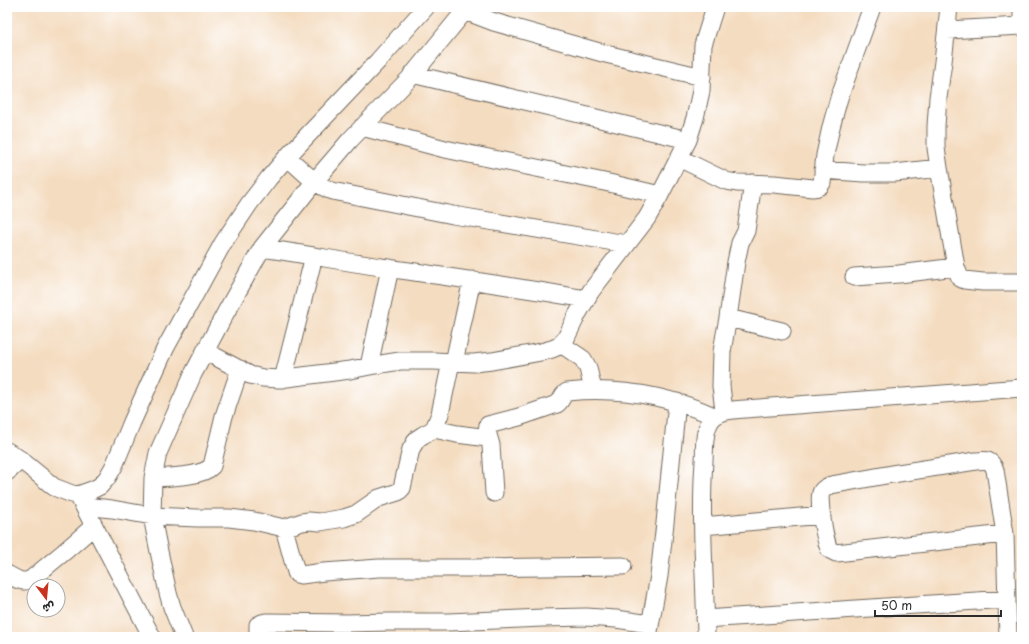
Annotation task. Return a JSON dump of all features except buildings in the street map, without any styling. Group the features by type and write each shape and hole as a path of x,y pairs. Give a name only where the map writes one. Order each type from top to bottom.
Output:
{"street":[{"path":"81,501 100,486 114,466 165,349 224,243 249,204 287,157 378,61 426,7"},
{"path":"679,158 726,181 737,183 820,187 822,183 825,155 839,98 872,7"},
{"path":"949,7 938,98 936,148 956,267 960,278 964,280 983,282 1022,282"},
{"path":"947,30 1022,26 1022,7"},
{"path":"205,351 250,375 263,378 283,378 350,370 400,361 474,363 492,361 552,349 560,346 566,338 586,299 647,218 688,140 701,91 703,45 711,8"},
{"path":"184,637 168,593 152,516 153,478 158,453 193,374 262,248 315,181 362,127 412,74 466,9 494,22 606,54 702,77"},
{"path":"412,74 688,140"},
{"path":"362,127 445,149 660,195"},
{"path":"287,157 315,181 332,191 626,244"},
{"path":"823,170 863,173 895,173 939,168"},
{"path":"706,637 703,478 706,435 710,421 719,414 721,368 725,334 736,262 740,243 746,231 753,183"},
{"path":"262,248 586,299"},
{"path":"283,378 314,256"},
{"path":"854,276 899,274 956,267"},
{"path":"369,366 390,268"},
{"path":"7,472 14,455 54,487 81,501 112,509 152,516 229,518 254,521 284,528 302,522 320,522 344,518 356,514 380,498 398,492 402,488 408,458 414,444 423,435 434,429 440,414 472,280"},
{"path":"728,318 782,331"},
{"path":"561,344 584,359 588,368 593,390"},
{"path":"153,478 197,473 209,469 212,466 224,416 240,369"},
{"path":"494,493 490,441 487,431 488,425 519,417 557,404 564,393 567,392 609,390 635,393 677,402 719,414 745,409 1022,388"},
{"path":"258,637 258,625 262,622 347,623 382,630 448,622 586,617 616,619 649,630 659,576 677,402"},
{"path":"434,429 488,438"},
{"path":"1005,534 836,553 830,550 826,541 820,494 824,488 831,485 984,460 990,461 995,470 1005,534 1008,637"},
{"path":"81,501 152,637"},
{"path":"703,526 822,515"},
{"path":"7,574 20,581 25,582 30,580 94,526"},
{"path":"284,528 293,566 297,574 301,575 379,568 623,566"},
{"path":"705,619 1007,599"}]}
